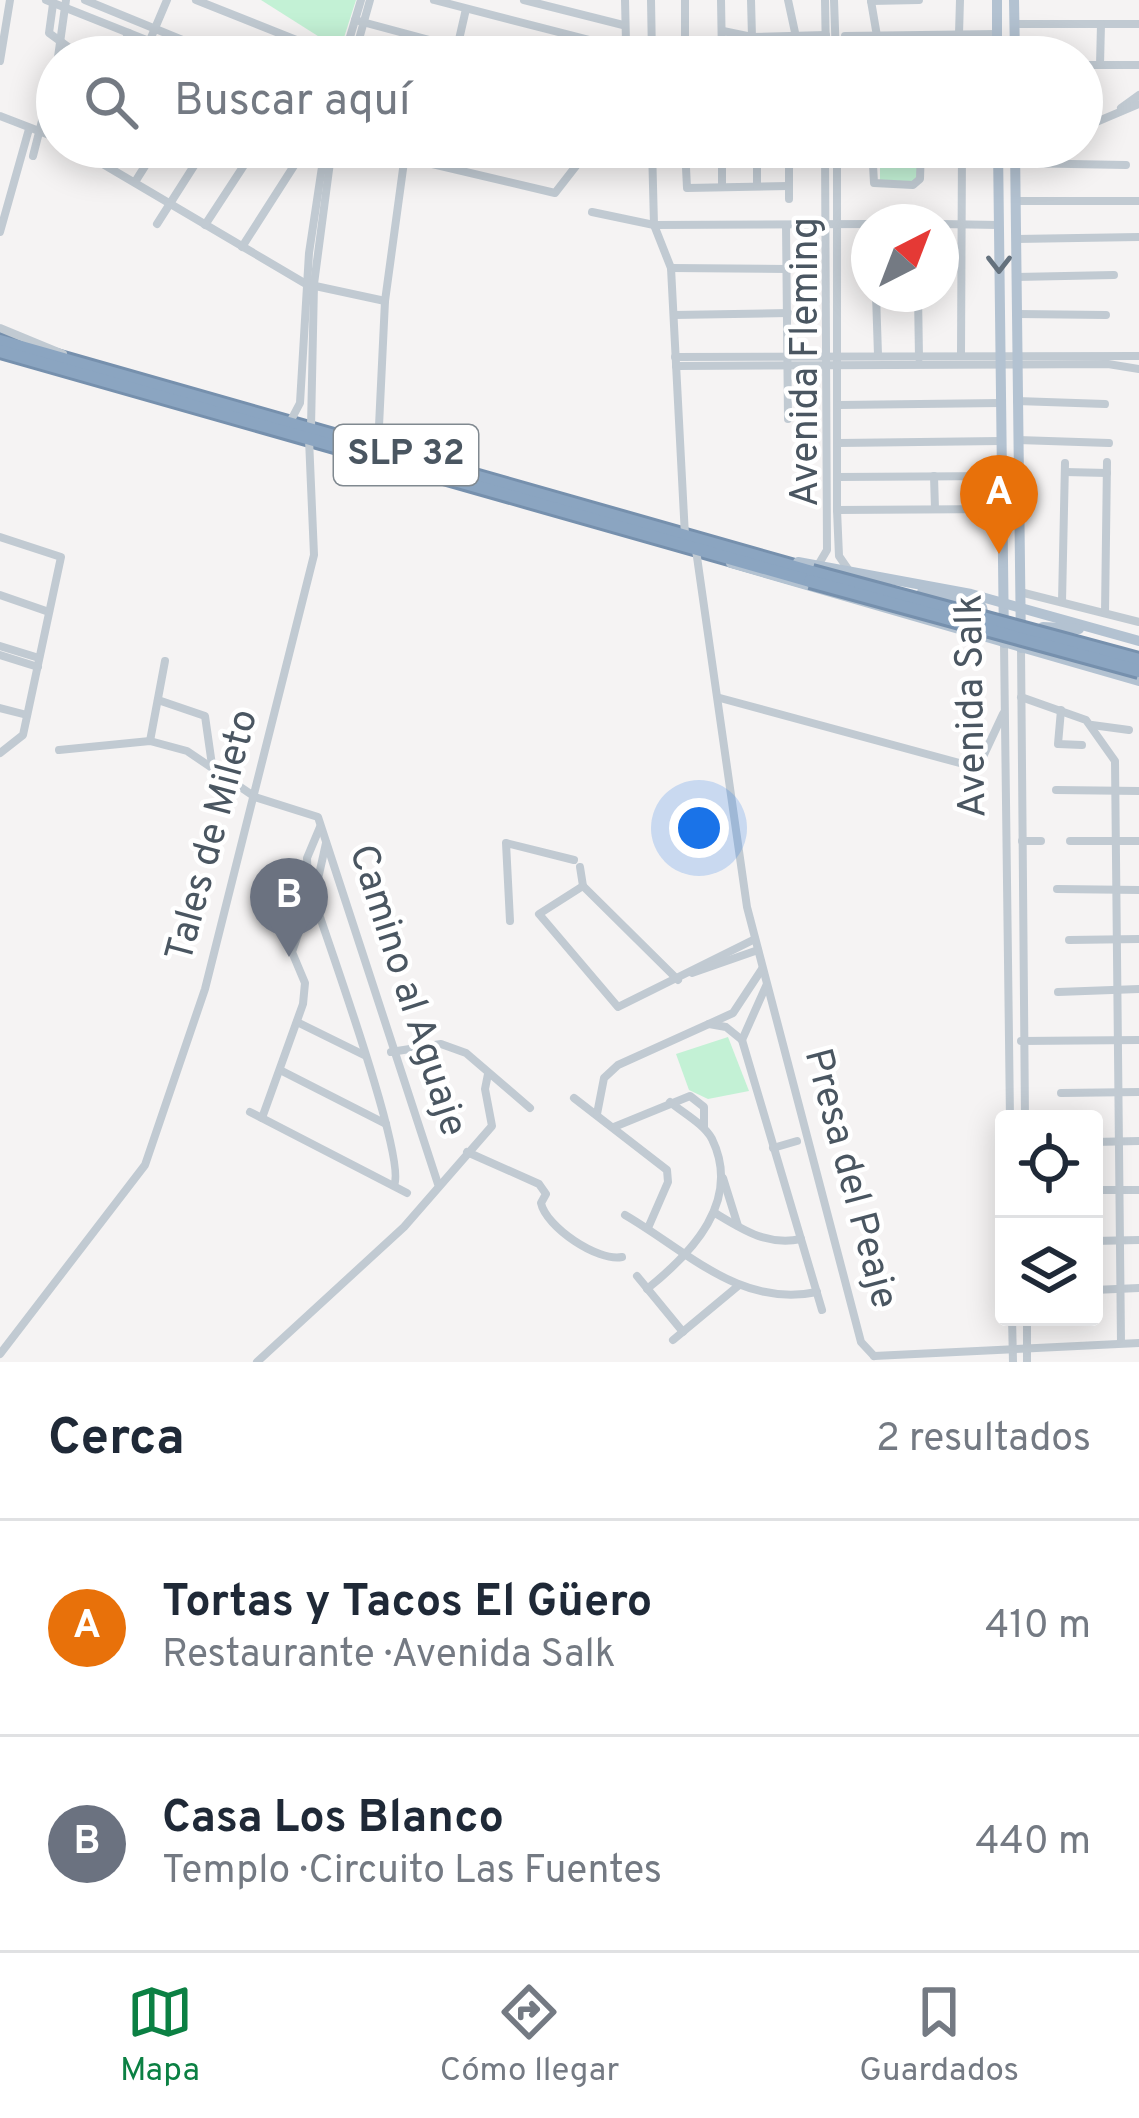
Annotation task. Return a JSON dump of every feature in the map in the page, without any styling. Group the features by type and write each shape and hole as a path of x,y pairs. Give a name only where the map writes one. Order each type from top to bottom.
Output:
{"highway":[{"name":"SLP 32","path":"0,341 290,422 696,550 813,573 1139,660"},
{"name":"SLP 32","path":"0,351 378,447 686,536 714,550"},
{"name":"SLP 32","path":"813,573 1139,670"}],"main road":[{"path":"997,0 997,34"},
{"path":"1014,0 1014,36"},
{"name":"Avenida Salk","path":"998,168 1004,644"},
{"name":"Avenida Salk","path":"1016,168 1021,647"},
{"path":"1001,516 1018,521"},
{"path":"714,550 750,571 1139,684"},
{"path":"813,573 851,573 1002,603 1135,640"},
{"path":"883,579 979,605 987,613 982,629 948,628"},
{"path":"1046,655 1033,646 1038,628 1094,628"}],"street":[{"path":"0,61 10,0"},
{"path":"85,0 172,36"},
{"path":"152,36 167,0"},
{"path":"196,0 288,36"},
{"path":"358,36 361,0"},
{"path":"352,36 370,0"},
{"path":"434,0 573,36"},
{"path":"524,0 623,25"},
{"path":"625,36 626,0"},
{"path":"652,0 652,36"},
{"path":"685,0 685,36"},
{"path":"721,0 723,36"},
{"path":"751,0 752,36"},
{"path":"788,0 796,36"},
{"path":"806,36 826,34 830,0"},
{"path":"830,0 834,36"},
{"path":"878,36 871,0 919,0"},
{"path":"959,35 960,0"},
{"path":"52,36 51,1 138,36"},
{"path":"62,36 66,4"},
{"path":"460,36 466,9"},
{"path":"360,21 406,36"},
{"path":"1014,24 1139,24"},
{"path":"1101,24 1101,36"},
{"path":"723,31 747,36"},
{"path":"844,36 997,34"},
{"path":"1103,65 1139,65"},
{"path":"1117,112 1139,95"},
{"path":"1103,118 1139,104"},
{"path":"0,116 36,130"},
{"path":"0,230 29,129"},
{"path":"33,156 36,147"},
{"path":"1103,165 1126,165"},
{"path":"110,168 310,284 385,301"},
{"path":"135,182 144,168"},
{"path":"157,224 193,168"},
{"path":"205,225 242,168"},
{"path":"242,248 292,168"},
{"path":"290,422 300,403 326,168"},
{"path":"378,447 385,301 403,168"},
{"path":"446,168 548,192 560,190 573,168"},
{"path":"653,168 654,225 671,268 686,536"},
{"path":"686,168 687,188 788,186"},
{"path":"722,168 722,187"},
{"path":"757,168 758,186"},
{"path":"788,168 789,200"},
{"name":"Avenida Fleming","path":"813,573 827,550 834,406 826,168"},
{"name":"Avenida Fleming","path":"830,224 835,168"},
{"path":"873,168 874,183 913,185 919,183 920,168"},
{"path":"961,168 961,354"},
{"path":"1016,201 1139,201"},
{"path":"592,212 654,225 851,224"},
{"path":"786,224 788,419"},
{"path":"960,224 998,225"},
{"path":"1016,239 1139,237"},
{"path":"671,268 787,269"},
{"path":"1016,278 1114,275"},
{"name":"Tales de Mileto","path":"0,1354 145,1165 205,989 314,555 310,284"},
{"path":"877,312 878,356"},
{"path":"918,312 919,360"},
{"path":"674,315 788,313"},
{"path":"1017,314 1106,315"},
{"path":"0,328 29,336 75,360"},
{"path":"833,361 878,356 919,360 961,354 999,360"},
{"path":"676,361 1139,356"},
{"path":"1017,360 1139,369"},
{"path":"1017,401 1106,404"},
{"path":"834,406 1000,403"},
{"name":"Avenida Fleming","path":"834,406 839,443 838,556 851,573"},
{"path":"1018,440 1108,443"},
{"path":"839,443 1000,441"},
{"path":"1062,602 1065,468 1107,467 1105,614"},
{"path":"934,476 935,509"},
{"path":"837,477 1000,476"},
{"path":"837,510 935,509 1001,516"},
{"path":"0,537 62,557 27,715 18,743 0,753"},
{"name":"Presa del Peaje","path":"696,550 755,939 861,1342 872,1360"},
{"path":"1019,592 1139,622"},
{"path":"0,595 49,612"},
{"name":"Avenida Salk","path":"1004,644 1010,1110"},
{"path":"0,646 38,662"},
{"name":"Avenida Salk","path":"1021,647 1024,1110"},
{"path":"0,655 38,662"},
{"path":"1060,658 1139,684"},
{"path":"150,741 166,661"},
{"path":"1021,697 1092,724 1130,730"},
{"path":"720,698 967,765 981,761 1004,712"},
{"path":"158,700 206,716 212,765"},
{"path":"0,707 27,715"},
{"path":"1060,710 1058,744 1082,745"},
{"path":"1092,724 1115,761 1121,1343"},
{"path":"58,750 150,741 188,751 255,797 319,821 308,858 312,888 323,899 312,908 292,952 305,982 297,1022 262,1118"},
{"path":"1057,790 1139,791"},
{"name":"Camino al Aguaje","path":"319,821 438,1184"},
{"path":"1022,841 1041,842"},
{"path":"1070,841 1139,841"},
{"path":"326,843 312,888 301,895 312,908 387,1124 399,1171 394,1185"},
{"path":"510,921 506,843 577,863 583,886 678,980"},
{"path":"308,858 319,860"},
{"path":"583,886 539,914 618,1006 755,939"},
{"path":"1057,889 1139,890"},
{"path":"1069,940 1139,940"},
{"path":"692,973 758,950"},
{"path":"597,1114 604,1078 618,1065 734,1013 763,969"},
{"path":"742,1040 767,985"},
{"path":"1058,992 1139,989"},
{"path":"752,992 762,997"},
{"path":"734,1013 734,1031"},
{"path":"297,1022 364,1055"},
{"path":"709,1024 734,1031 742,1040 822,1310"},
{"path":"1009,1041 1139,1040"},
{"path":"391,1052 441,1044 466,1053 530,1108"},
{"path":"280,1070 387,1124"},
{"path":"257,1362 404,1227 492,1126 485,1089 488,1074"},
{"path":"1060,1093 1139,1092"},
{"path":"614,1127 680,1097 698,1100 739,1228"},
{"path":"574,1098 667,1170 668,1182 648,1228"},
{"path":"670,1102 704,1129"},
{"path":"250,1112 407,1193"},
{"path":"773,1148 796,1141"},
{"path":"1103,1142 1139,1141"},
{"path":"467,1152 539,1184 545,1193 541,1203 546,1216 599,1256 622,1257"},
{"path":"647,1288 687,1257 715,1213 722,1175"},
{"path":"1103,1190 1139,1190"},
{"path":"715,1213 739,1228 781,1243 801,1238"},
{"path":"626,1215 738,1286 791,1298 817,1292"},
{"path":"1103,1241 1139,1240"},
{"path":"637,1276 683,1332"},
{"path":"673,1340 738,1286"},
{"path":"1103,1290 1139,1288"},
{"path":"1012,1326 1013,1362"},
{"path":"1027,1326 1027,1362"},
{"path":"872,1360 969,1358 1028,1346 1139,1342"}],"green space":[{"path":"261,0 356,0 344,36 318,36"},
{"path":"880,168 917,168 918,181 880,181"},
{"path":"728,1037 749,1091 708,1099 689,1090 676,1054"}],"place":[{"name":"Tortas y Tacos El Güero","path":"999,554"},
{"name":"Casa Los Blanco","path":"289,957"}]}
